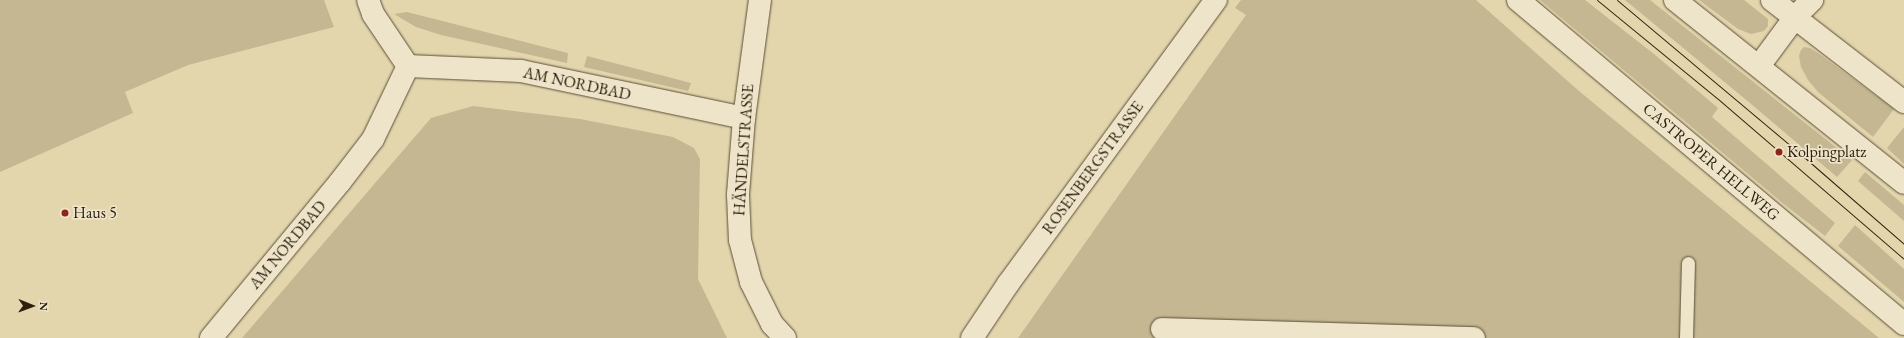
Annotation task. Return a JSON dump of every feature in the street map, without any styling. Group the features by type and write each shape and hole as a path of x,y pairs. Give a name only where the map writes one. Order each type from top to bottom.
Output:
{"street":[{"path":"368,0 373,14 408,66"},
{"name":"HÄNDELSTRASSE","path":"760,0 744,118 738,195 740,240 752,282 772,324 785,338"},
{"name":"ROSENBERGSTRASSE","path":"972,338 1008,284 1216,0"},
{"name":"CASTROPER HELLWEG","path":"1518,0 1904,324"},
{"path":"1675,0 1904,183"},
{"path":"1772,0 1796,16 1904,102"},
{"path":"1759,66 1796,16 1812,0"},
{"name":"AM NORDBAD","path":"211,338 340,182 373,139 408,66 521,71 744,118"},
{"path":"1162,329 1389,337 1474,338"}],"lane":[{"path":"1686,338 1688,263"}],"shaded area":[{"path":"0,0 324,0 334,27 188,65 125,92 133,113 0,172"},
{"path":"1241,0 1476,0 1579,91 1879,338 1018,338 1246,15 1235,8"},
{"path":"1540,0 1585,0 1654,54 1718,108 1712,117 1835,223 1825,236 1785,205"},
{"path":"1625,0 1650,0 1852,160 1837,177"},
{"path":"1699,0 1744,0 1768,19 1768,26 1764,31 1751,34 1738,29"},
{"path":"407,12 568,53 567,63 441,35 416,27 394,14"},
{"path":"1804,47 1810,48 1818,53 1894,109 1873,137 1818,92 1808,80 1801,67 1799,56"},
{"path":"587,56 691,83 688,91 584,67"},
{"path":"473,106 580,119 673,137 694,148 700,159 698,279 727,338 242,338 431,118"},
{"path":"1904,127 1904,164 1887,148"},
{"path":"1865,172 1904,205 1904,221 1858,181"},
{"path":"1855,225 1904,269 1904,302 1838,246"}],"tram line":[{"path":"1597,0 1718,99 1904,259"},
{"path":"1617,0 1797,151 1904,244"}],"place":[{"name":"Kolpingplatz","path":"1779,152"},
{"name":"Haus 5","path":"65,213"}]}
